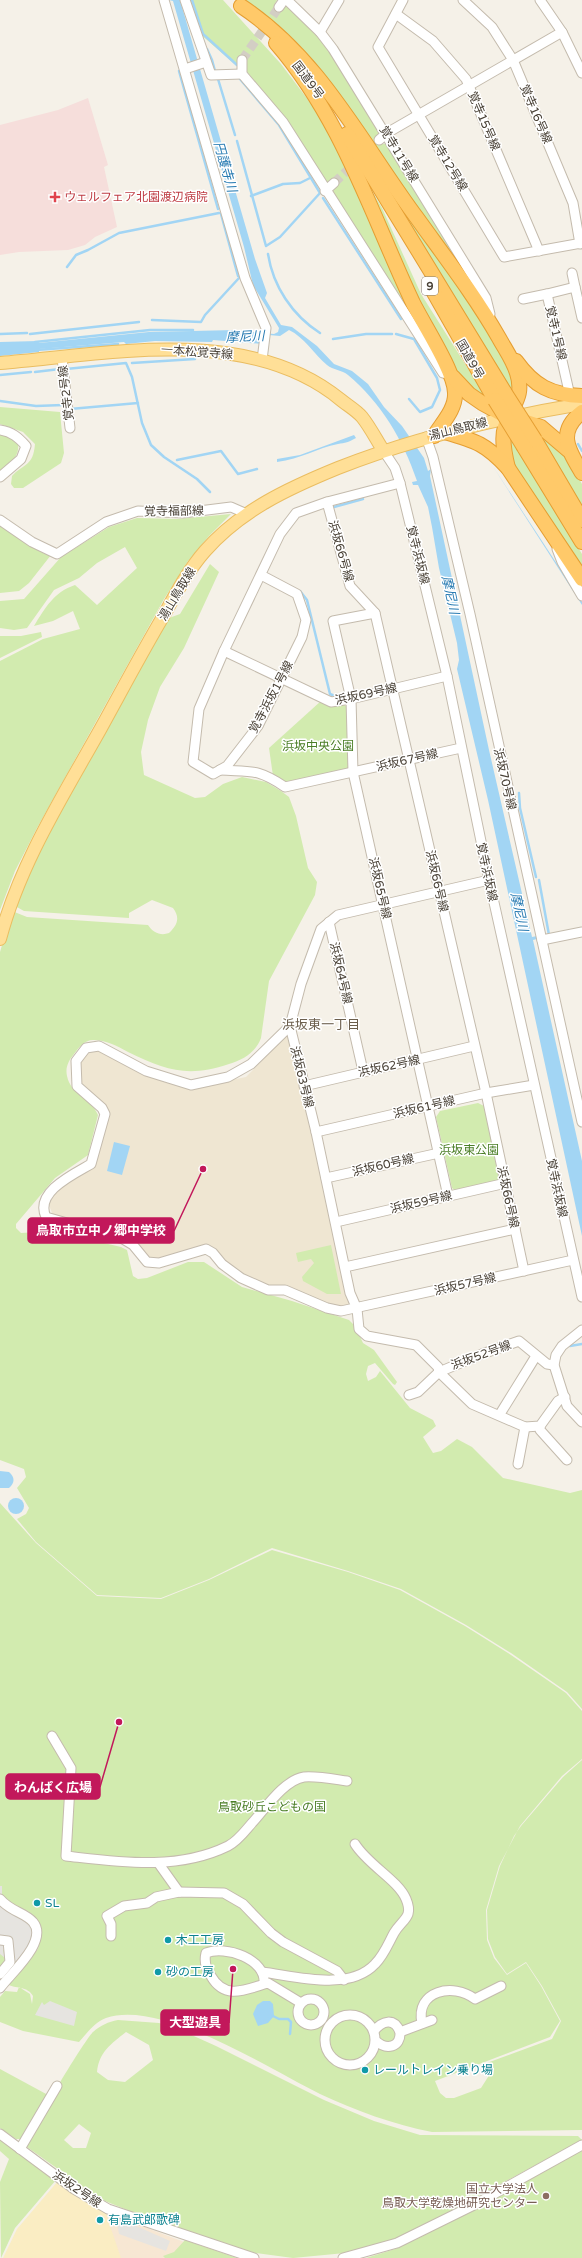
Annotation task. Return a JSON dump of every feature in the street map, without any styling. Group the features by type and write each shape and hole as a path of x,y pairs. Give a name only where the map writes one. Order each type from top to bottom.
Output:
{"highway":[{"name":"国道9号","path":"238,3 286,50 306,76 369,170 447,319 500,396 529,444 582,542"},
{"path":"238,3 277,32 326,86 493,327 532,380 552,392 576,396"},
{"path":"238,3 293,63 327,116 360,180 414,305 452,375 473,397 496,411 541,427 568,450 582,473"},
{"path":"493,327 513,364 519,380 518,400 510,416 504,434 508,468"},
{"path":"452,375 455,392 454,402 430,436 480,443 493,452 508,468 582,579"},
{"path":"568,450 568,428 582,412"},
{"name":"国道9号","path":"529,444 582,520"}],"main road":[{"name":"一本松覚寺線","path":"0,363 153,350 208,350 263,356 307,376 334,394 362,417 383,450"},
{"name":"湯山鳥取線","path":"0,939 10,904 31,854 171,603 205,551 233,523 276,494 383,450 430,436 510,416 582,404"}],"street":[{"path":"164,0 245,278 264,320 266,331 263,356"},
{"path":"185,0 210,75 242,74"},
{"path":"320,32 339,0"},
{"name":"覚寺12号線","path":"403,0 378,47 504,256 581,244"},
{"name":"覚寺16号線","path":"463,0 492,27 513,60 573,203 581,244"},
{"path":"540,0 562,32 582,73"},
{"name":"覚寺11号線","path":"283,2 320,32 333,49 387,133 486,298 493,327"},
{"name":"覚寺15号線","path":"396,14 433,40 466,79 539,251"},
{"path":"379,140 387,133 562,32"},
{"path":"242,60 242,74 283,122 325,191 443,373 452,375"},
{"path":"185,69 206,62"},
{"path":"325,191 334,184"},
{"path":"572,273 582,318"},
{"path":"547,294 575,286"},
{"name":"覚寺1号線","path":"523,299 547,294 576,396"},
{"name":"覚寺2号線","path":"62,358 70,428"},
{"path":"0,430 9,431 19,438 26,446 22,459 0,477"},
{"name":"浜坂70号線","path":"430,436 432,457 470,614 582,1122"},
{"name":"覚寺浜坂線","path":"383,450 395,468 400,483 447,676 489,880 582,1297"},
{"path":"220,770 213,774 194,762 199,709 224,651 280,534 296,513 327,502 400,483"},
{"name":"浜坂66号線","path":"327,502 350,586 375,613 486,1093 524,1271"},
{"name":"覚寺福部線","path":"0,520 32,542 57,554 106,522 138,511 184,513 231,508 247,514"},
{"path":"553,537 562,562 582,596"},
{"name":"覚寺浜坂1号線","path":"220,770 227,766 258,726 302,637 306,620 298,594 261,575"},
{"name":"浜坂65号線","path":"375,613 333,621 351,699 353,772 384,903 448,1196"},
{"name":"浜坂69号線","path":"224,651 330,702 351,699 447,676"},
{"name":"浜坂67号線","path":"220,770 249,770 270,776 285,787 461,748"},
{"name":"浜坂63号線","path":"439,1372 438,1367 416,1345 368,1336 359,1329 357,1309 350,1293 316,1132 290,1026 301,984 321,928 338,915 384,903 489,880"},
{"name":"浜坂64号線","path":"329,922 363,1071"},
{"path":"542,940 582,932"},
{"name":"浜坂57号線","path":"290,1026 252,1064 228,1077 191,1085 146,1072 99,1046 86,1048 76,1061 77,1086 102,1108 105,1114 91,1164 55,1186 46,1200 43,1211 46,1217 58,1222 123,1239 133,1245 147,1262 159,1263 206,1248 213,1253 222,1264 241,1278 268,1290 285,1290 327,1308 341,1311 357,1309 573,1260"},
{"name":"浜坂62号線","path":"304,1086 474,1046"},
{"name":"浜坂61号線","path":"316,1132 486,1093 534,1085"},
{"name":"浜坂60号線","path":"326,1178 439,1153"},
{"name":"浜坂59号線","path":"336,1222 506,1183"},
{"path":"345,1266 515,1229"},
{"path":"582,1330 562,1346 556,1355 554,1364 567,1406 582,1422"},
{"name":"浜坂52号線","path":"540,1426 525,1426 500,1414 472,1404 439,1372 482,1354 519,1341 547,1364 554,1364"},
{"path":"500,1414 536,1356"},
{"path":"409,1395 418,1392 439,1372"},
{"path":"565,1397 558,1401 540,1426 540,1430 567,1460"},
{"path":"518,1464 525,1426"},
{"path":"52,1736 71,1768 66,1856 159,1864 185,1860 229,1846 240,1838 275,1795 302,1777 317,1777 347,1781"},
{"path":"262,1972 331,1981 344,1980 374,1965 409,1913 406,1900 399,1889 367,1860 355,1844"},
{"path":"159,1864 179,1892"},
{"path":"111,1936 111,1924 107,1916 124,1906 147,1902 179,1892 224,1893 243,1904 271,1933 337,1970 344,1980"},
{"path":"0,1899 7,1907 24,1915 34,1923 36,1929 36,1942 30,1953 0,1988"},
{"path":"0,1940 8,1941 10,1962 0,1974"},
{"path":"264,1984 262,1972 256,1964 239,1954 224,1950 206,1953 207,1971 214,1983 226,1991 242,1992 268,1983 301,2003 313,1999 321,2003 324,2010 323,2019 316,2024 303,2022 299,2015 301,2003"},
{"path":"422,2023 420,2015 422,2007 439,1991 448,1989 458,1990 475,1999 501,1986"},
{"path":"354,2015 366,2020 374,2031 376,2041 373,2052 366,2060 355,2065 339,2062 331,2056 326,2046 326,2034 331,2025 341,2017 354,2015"},
{"path":"323,2019 331,2025"},
{"path":"400,2032 432,2020"},
{"path":"374,2031 379,2024 388,2022 396,2025 400,2032 398,2042 392,2046 385,2047 376,2041"},
{"path":"20,2148 57,2086"},
{"name":"浜坂2号線","path":"0,2134 74,2189 108,2209 254,2258"},
{"path":"343,2258 397,2244 476,2204 582,2145"}],"shaded area":[{"name":"ウェルフェア北園渡辺病院","path":"88,98 108,165 104,167 117,227 95,237 85,245 68,250 19,252 0,255 0,125 58,110"},
{"path":"287,1035 289,1035 305,1101 350,1303 348,1306 343,1309 273,1288 246,1277 229,1266 212,1248 152,1261 140,1250 53,1215 48,1203 52,1195 93,1165 108,1113 81,1082 78,1066 87,1054 98,1049 146,1075 183,1088 190,1088 246,1077"},
{"path":"0,1886 2,1886 2,1897 9,1904 28,1911 40,1926 42,1932 38,1949 25,1965 14,1961 12,1946 3,1950 5,1958 0,1954"},
{"path":"50,2001 77,2012 74,2026 35,2015 42,2002 44,2005"},
{"path":"104,2212 187,2243 177,2258 114,2258"},
{"path":"116,2217 170,2241 166,2251 119,2234"}],"green space":[{"path":"189,0 223,0 281,64 318,113 340,149 431,347 332,195 334,189 330,182 324,182 277,108 247,72 242,56 237,62 238,67 199,33"},
{"path":"246,0 277,0 274,5 278,10 284,6 291,9 328,48 382,130 377,139 380,144 387,144 485,299 271,21"},
{"path":"366,181 382,208 421,294 489,402 462,383 436,343"},
{"path":"389,187 457,279 510,367 514,396 391,197"},
{"path":"0,407 60,412 64,453 61,463 23,488 14,488 11,484 12,476 30,461 35,444 23,432 0,424"},
{"path":"537,434 561,448 582,484 582,506"},
{"path":"0,435 8,436 18,443 18,448 16,456 11,463 0,472"},
{"path":"512,440 582,554 582,572 511,462 508,448"},
{"path":"231,514 209,536 188,561 164,599 37,828 15,871 0,910 0,661 43,639 80,629 73,611 53,621 34,626 46,607 61,592 75,585 97,605 137,568 125,547 97,563 79,578 54,590 27,628 14,630 0,628 0,601 24,599 61,557 109,527 137,518 177,519"},
{"path":"0,525 43,553 51,555 29,583 19,591 0,593"},
{"path":"210,564 219,572 184,648 160,687 148,720 141,752 144,775 195,798 205,797 223,784 242,777 266,782 281,791 289,797 296,816 308,868 317,882 315,895 269,981 261,1038 256,1047 244,1058 201,1071 177,1070 154,1063 107,1042 90,1040 82,1044 68,1064 67,1076 73,1088 91,1104 98,1115 88,1155 55,1178 16,1224 16,1228 21,1233 53,1231 121,1247 127,1250 133,1276 138,1279 147,1278 188,1262 204,1262 242,1287 292,1301 349,1320 355,1326 363,1343 374,1350 397,1382 395,1385 393,1384 375,1363 368,1366 366,1374 368,1381 376,1377 380,1371 410,1408 433,1420 436,1426 423,1437 433,1453 441,1451 457,1439 472,1447 503,1478 570,1493 582,1490 582,1709 567,1692 511,1653 466,1625 401,1589 348,1571 272,1548 209,1579 161,1598 97,1595 36,1542 17,1519 26,1514 29,1508 17,1488 26,1477 24,1469 0,1460 0,952 12,911 27,917 148,925 155,932 160,934 169,933 176,924 177,915 173,908 152,900 129,913 129,918 24,911 15,906 38,852 169,618 180,614"},
{"path":"41,632 42,637 0,658 0,636 21,636"},
{"name":"浜坂中央公園","path":"321,701 343,704 347,707 350,767 347,772 284,783 273,776 269,748"},
{"name":"浜坂東公園","path":"478,1103 484,1106 500,1177 497,1182 456,1191 452,1188 436,1117 440,1111"},
{"path":"331,1245 341,1294 327,1294 303,1281 302,1277 314,1263 311,1259 298,1262 296,1253"},
{"name":"鳥取砂丘こどもの国","path":"0,1503 36,1543 97,1596 161,1599 209,1580 272,1550 348,1572 400,1590 465,1626 511,1655 566,1693 582,1711 582,1759 562,1776 520,1826 517,1832 563,1777 582,1760 582,2130 432,2132 418,2129 375,2116 333,2100 215,2040 185,2027 156,2018 129,2015 106,2018 95,2025 79,2042 23,2031 0,2022 0,1997 5,1991 17,1992 19,1988 8,1985 0,1979 2,1965 0,1967","holes":["508,1849 500,1866 487,1910 488,1939 495,1957 507,1974 526,1962 542,1986 561,2021 552,2039 484,2064 488,2077 481,2088 454,2098 446,2098 440,2093 435,2081 550,2037 560,2021 541,1986 526,1963 507,1975 494,1958 487,1940 486,1910 499,1866","20,1988 31,1993 33,1996 32,2004 30,1994"]},
{"path":"114,2021 159,2023 176,2028 216,2046 324,2100 374,2121 420,2135 578,2136 582,2140 404,2236 345,2253 293,2258 248,2252 142,2216 105,2201 27,2147 35,2126 67,2070 87,2039 99,2027","holes":["126,2032 149,2045 153,2060 125,2082 108,2080 97,2072 100,2059 107,2049","79,2124 91,2133 86,2148 73,2148 64,2140"]},
{"path":"0,2069 48,2095 21,2139 16,2139 0,2128"},
{"path":"0,2139 56,2180 15,2228 1,2258 0,2182 9,2159 0,2151"},
{"name":"国立大学法人 鳥取大学乾燥地研究センター","path":"582,2150 582,2258 366,2258 395,2249 421,2237"},
{"path":"185,2240 237,2258 165,2258 163,2256 174,2252"}],"sand":[{"path":"58,2181 105,2211 121,2258 3,2258 17,2229"}],"water":[{"path":"169,0 180,0 255,259 267,293 265,298 281,325 292,327 317,346 334,364 352,371 368,384 384,407 402,426 424,458 428,471 431,469 430,476 489,750 532,937 537,936 537,939 533,940 582,1161 582,1236 488,800 457,669 459,660 457,643 439,568 428,507 418,485 413,485 412,482 417,481 405,451 390,423 371,397 346,373 327,365 304,341 289,330 280,336 269,335 263,344 213,340 212,342 155,341 126,344 124,342 39,349 39,352 0,356 0,342 38,341 39,343 149,332 235,330 274,334 278,332 279,328 253,285 244,247 173,1"},
{"path":"354,435 356,438 347,442 330,446 286,461 277,462 277,459 300,455"},
{"path":"492,465 582,602 582,605"},
{"path":"114,1142 130,1146 122,1175 107,1171"},
{"path":"0,1471 9,1472 12,1476 13,1482 9,1488 0,1488"},
{"path":"13,1498 19,1498 24,1503 22,1512 19,1514 13,1514 8,1509 8,1503"},
{"path":"263,2001 270,2001 273,2004 274,2016 268,2023 258,2026 253,2014 257,2005"}],"waterway":[{"path":"192,0 203,34 237,65"},
{"path":"207,49 215,71"},
{"path":"179,71 218,209"},
{"path":"218,79 235,135"},
{"path":"237,141 266,246 280,237 320,193 279,125 240,79"},
{"path":"251,196 283,184 300,183 310,178"},
{"path":"323,198 401,319"},
{"path":"67,267 76,255 119,233 219,213"},
{"path":"221,214 238,276"},
{"path":"268,254 274,277 285,299 301,318 320,333"},
{"path":"152,320 201,322 205,315 239,278"},
{"path":"30,334 139,322"},
{"path":"35,342 150,330 193,330"},
{"path":"0,334 27,333"},
{"path":"333,339 366,334 392,334"},
{"path":"396,334 414,339 437,378 440,390 432,407 420,412 409,399"},
{"path":"36,350 118,344"},
{"path":"132,363 195,359"},
{"path":"66,369 126,363 132,377 142,423 151,445 164,457 197,479 210,492"},
{"path":"35,372 60,369"},
{"path":"0,375 31,372"},
{"path":"0,401 36,406 63,405"},
{"path":"70,409 138,403"},
{"path":"578,444 582,451"},
{"path":"177,460 221,451 238,474 257,469"},
{"path":"334,507 363,499"},
{"path":"300,591 307,600 330,694 335,696 341,695"},
{"path":"519,793 520,808 536,877"},
{"path":"539,880 549,935"},
{"path":"570,1346 582,1344"},
{"path":"273,2016 279,2019 288,2019 291,2022 290,2034"}],"tunnel":[{"path":"242,60 279,7"},
{"path":"334,183 355,163"}],"place":[{"name":"ウェルフェア北園渡辺病院","path":"55,197"},
{"name":"鳥取市立中ノ郷中学校","path":"203,1169"},
{"name":"わんぱく広場","path":"119,1722"},
{"name":"SL","path":"37,1903"},
{"name":"木工工房","path":"168,1940"},
{"name":"大型遊具","path":"233,1969"},
{"name":"砂の工房","path":"158,1972"},
{"name":"レールトレイン乗り場","path":"365,2070"},
{"name":"国立大学法人 鳥取大学乾燥地研究センター","path":"546,2196"},
{"name":"有島武郎歌碑","path":"100,2220"}],"district":[{"name":"浜坂東一丁目","path":"321,1025"}],"water label":[{"name":"円護寺川","path":"225,167"},
{"name":"摩尼川","path":"245,337"},
{"name":"摩尼川","path":"450,595"},
{"name":"摩尼川","path":"519,912"}]}
